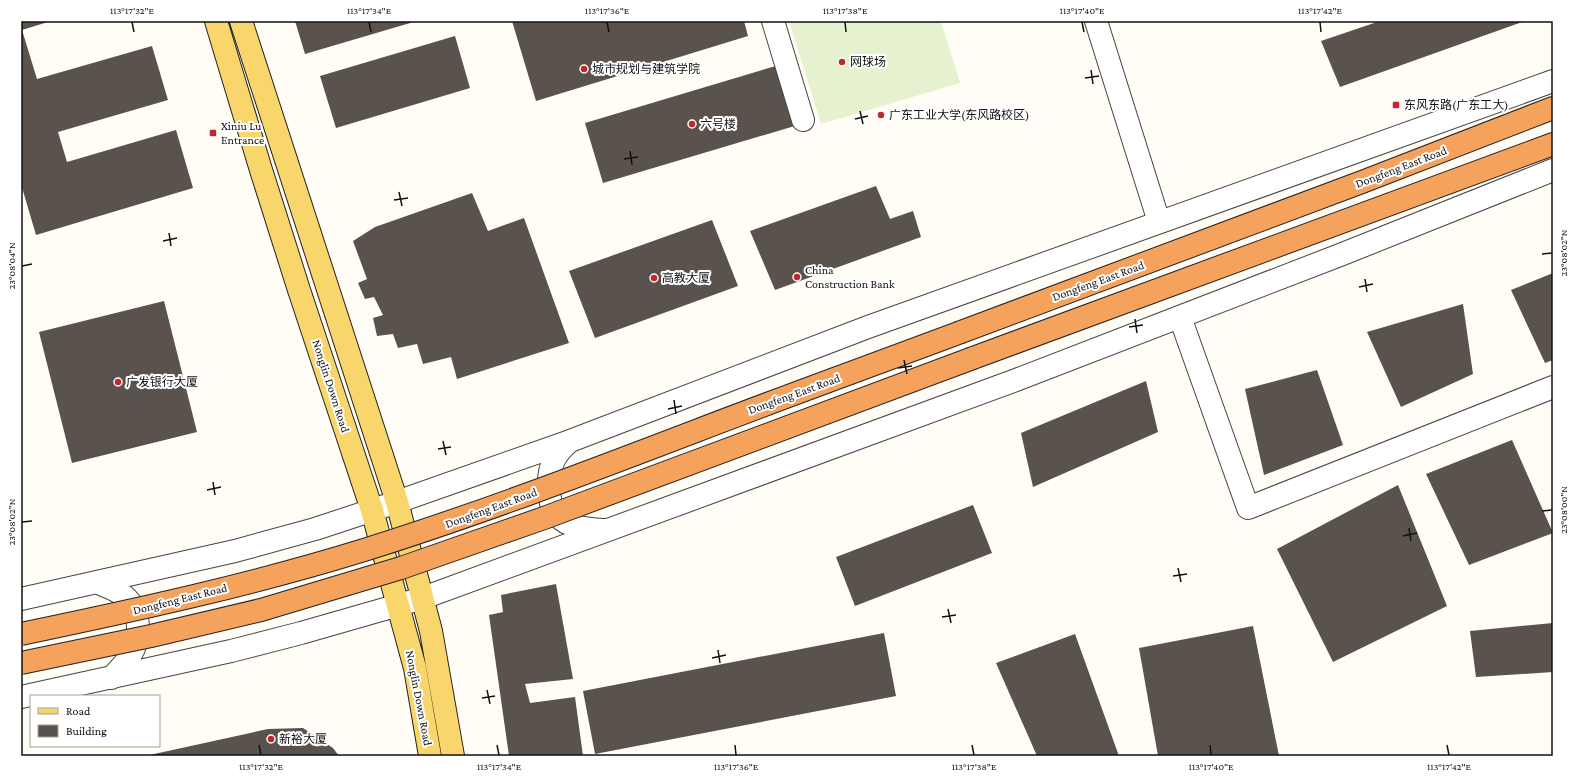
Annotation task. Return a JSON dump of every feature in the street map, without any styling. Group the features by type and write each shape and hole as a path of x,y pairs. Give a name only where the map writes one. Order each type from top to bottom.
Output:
{"highway":[{"name":"Dongfeng East Road","path":"21,634 224,589 299,569 425,531 546,488 1354,185 1553,108"},
{"path":"21,663 151,636 261,610 401,568 544,518 1553,144"}],"main road":[{"name":"Nonglin Down Road","path":"216,21 289,260 372,510 415,668 430,756"},
{"name":"Nonglin Down Road","path":"241,21 397,502 431,631 452,756"}],"street":[{"path":"773,21 803,120"},
{"path":"1096,21 1159,222"},
{"path":"21,599 235,551 315,529 397,502 570,441 868,327 1553,81"},
{"path":"31,695 231,651 399,606 423,598 1016,380 1553,170"},
{"path":"1180,317 1248,508 1553,387"},
{"path":"570,441 562,448 554,460 551,470 550,494 552,505 558,516 566,522 585,528 608,530"},
{"path":"96,582 124,596 129,601 136,613 138,624 138,634 130,656 112,678"}],"green space":[{"path":"789,21 941,21 960,83 821,124"}],"building":[{"path":"21,21 51,21 22,30 37,79 152,46 168,100 58,132 67,162 176,130 193,188 36,235 21,184"},
{"path":"295,21 417,21 305,54"},
{"name":"城市规划与建筑学院","path":"512,21 744,21 748,36 536,101"},
{"path":"1380,21 1525,21 1340,87 1321,41"},
{"path":"455,36 470,88 336,128 320,76"},
{"name":"六号楼","path":"779,65 798,125 603,183 585,123"},
{"path":"876,186 890,219 913,211 921,237 775,290 750,231"},
{"path":"472,193 488,231 524,218 569,343 457,379 451,357 423,364 417,344 398,348 393,334 377,336 373,318 383,315 374,297 365,299 358,283 367,279 353,241 375,227"},
{"name":"高教大厦","path":"712,220 738,286 595,338 569,271"},
{"path":"1553,273 1553,360 1545,363 1511,290"},
{"name":"广发银行大厦","path":"164,301 197,432 72,463 39,332"},
{"path":"1463,304 1473,374 1401,407 1367,332"},
{"path":"1317,370 1343,445 1264,475 1245,389"},
{"path":"1146,381 1158,432 1033,487 1021,433"},
{"path":"1512,440 1553,533 1469,565 1426,474"},
{"path":"1398,485 1447,606 1333,662 1277,549"},
{"path":"973,505 992,553 855,606 836,557"},
{"path":"556,584 573,679 525,684 530,703 575,697 583,756 509,756 489,615 503,612 501,595"},
{"path":"1553,623 1553,672 1476,677 1470,631"},
{"path":"1253,626 1279,756 1158,756 1139,648"},
{"path":"884,633 896,696 595,754 583,691"},
{"path":"1075,634 1119,756 1037,756 996,663"},
{"name":"新裕大厦","path":"303,728 333,748 339,756 145,756 268,729"}],"place":[{"name":"网球场","path":"842,62"},
{"name":"城市规划与建筑学院","path":"584,69"},
{"name":"东风东路(广东工大)","path":"1396,105"},
{"name":"广东工业大学(东风路校区)","path":"881,115"},
{"name":"六号楼","path":"692,124"},
{"name":"Xiniu Lu Entrance","path":"213,133"},
{"name":"China Construction Bank","path":"797,277"},
{"name":"高教大厦","path":"654,278"},
{"name":"广发银行大厦","path":"118,382"},
{"name":"新裕大厦","path":"271,739"}]}
